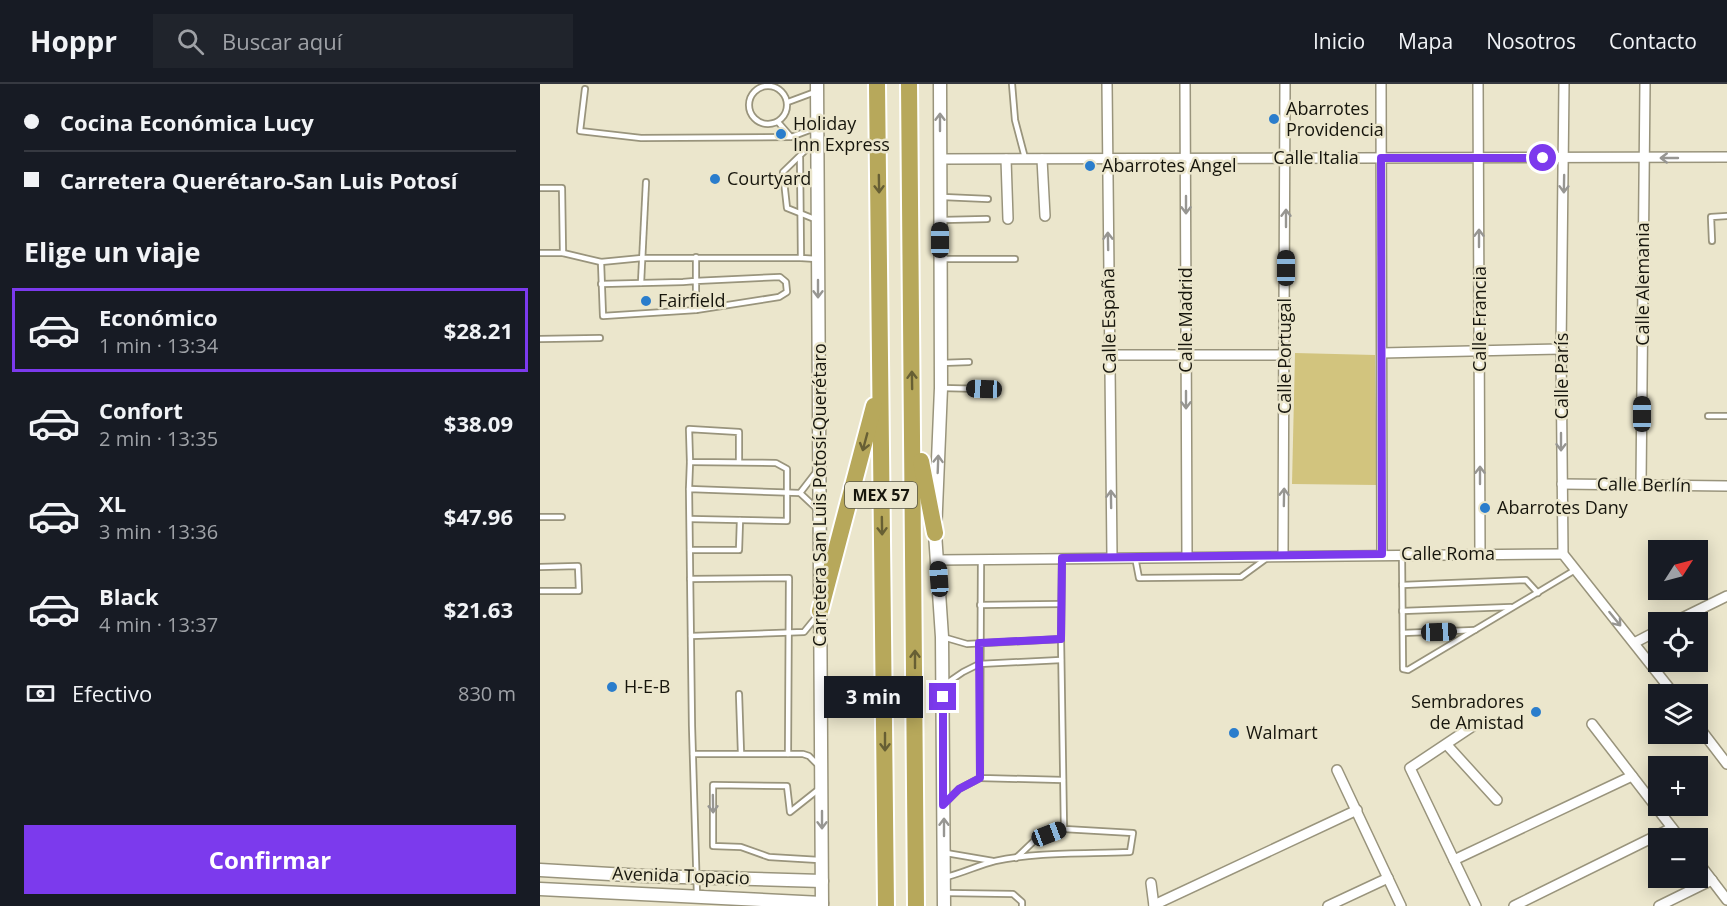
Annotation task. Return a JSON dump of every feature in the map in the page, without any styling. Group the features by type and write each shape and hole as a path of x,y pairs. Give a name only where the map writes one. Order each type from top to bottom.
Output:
{"highway":[{"name":"MEX 57","path":"878,84 882,322 879,385 886,906"},
{"name":"MEX 57","path":"909,84 916,906"},
{"path":"820,611 879,385"},
{"path":"913,423 935,533"}],"main road":[{"path":"940,84 941,388 935,533 942,637 944,906"},
{"name":"Carretera San Luis Potosí-Querétaro","path":"817,87 822,905"},
{"name":"Avenida Topacio","path":"540,870 645,876 822,881"},
{"path":"644,896 645,876"},
{"name":"Avenida Topacio","path":"540,889 822,905"}],"street":[{"name":"Calle España","path":"1107,84 1112,557"},
{"name":"Calle Madrid","path":"1185,84 1187,556"},
{"name":"Calle Portugal","path":"1283,556 1286,355 1285,84"},
{"path":"1381,84 1382,554"},
{"name":"Calle Francia","path":"1478,84 1480,554"},
{"name":"Calle París","path":"1563,554 1561,349 1565,158 1564,84"},
{"name":"Calle Alemania","path":"1641,484 1645,84"},
{"name":"Calle Italia","path":"940,159 1727,157"},
{"path":"1006,159 1008,219"},
{"path":"1042,159 1045,216"},
{"path":"1382,353 1561,349"},
{"path":"1110,355 1286,355"},
{"name":"Calle Berlín","path":"1562,484 1727,486"},
{"path":"1563,554 1666,684"},
{"name":"Calle Roma","path":"938,560 1563,554"},
{"path":"1697,612 1725,600"},
{"path":"1634,643 1648,636"},
{"path":"1476,724 1410,768 1476,906"},
{"path":"1592,724 1672,828"},
{"path":"1708,739 1727,764"},
{"path":"1447,745 1497,800"},
{"path":"1337,770 1401,906"},
{"path":"1454,860 1632,776"},
{"path":"1151,883 1154,906 1356,810"},
{"path":"1514,906 1648,840"},
{"path":"1708,875 1727,900"},
{"path":"1328,906 1388,878"},
{"path":"1659,906 1712,880"}],"lane":[{"path":"1012,84 1016,120 1025,159"},
{"path":"777,86 788,102 786,114 778,122 767,125 758,122 749,109 751,97 759,88 777,86"},
{"path":"788,102 817,87"},
{"path":"585,89 580,131 641,138 791,137 817,133"},
{"path":"778,122 791,137"},
{"path":"817,133 800,157 783,172 787,208 818,220"},
{"path":"800,157 801,258"},
{"path":"641,283 646,182"},
{"path":"784,183 800,182"},
{"path":"540,188 562,188 563,253"},
{"path":"940,196 988,199"},
{"path":"1712,241 1711,217 1727,216"},
{"path":"940,220 987,219"},
{"path":"540,253 563,253 601,262 642,258 696,257 818,259"},
{"path":"696,257 696,309"},
{"path":"940,259 1015,259"},
{"path":"601,262 601,285 603,316 696,309 779,297 787,292 786,282 780,277 601,285"},
{"path":"540,339 600,338"},
{"path":"941,363 969,362"},
{"path":"941,388 984,389"},
{"path":"1708,416 1727,416"},
{"path":"697,898 689,429 739,432 739,462"},
{"path":"690,462 776,463 787,469 787,521 690,519"},
{"path":"800,493 819,467"},
{"path":"689,489 800,493 820,511"},
{"path":"540,518 562,517"},
{"path":"690,550 740,550 740,520"},
{"path":"1402,554 1403,669 1408,670 1575,570"},
{"path":"1135,557 1139,578 1241,577 1269,556"},
{"path":"980,778 981,558"},
{"path":"1062,558 1064,829"},
{"path":"540,567 578,566 579,591 540,591"},
{"path":"690,579 789,578 788,754"},
{"path":"1402,585 1526,580 1538,593"},
{"path":"980,605 1061,604"},
{"path":"1402,611 1514,607"},
{"path":"691,636 789,634 809,629 820,611"},
{"path":"1402,633 1476,630"},
{"path":"942,637 967,644 1061,639"},
{"path":"943,686 963,672 980,664 1061,660"},
{"path":"739,694 741,753"},
{"path":"693,754 741,753 809,756 822,768"},
{"path":"943,805 959,789 980,778 1063,780"},
{"path":"822,787 790,812 787,786 713,785 713,846 741,847 768,857 822,860"},
{"path":"944,853 993,861 1130,852 1132,834 1064,829 1035,840 1016,858"},
{"path":"944,878 971,871 993,861"},
{"path":"944,893 1013,894 1018,897 1022,906"}],"shaded area":[{"path":"1295,353 1375,355 1377,485 1292,484"}],"place":[{"name":"Abarrotes Providencia","path":"1274,119"},
{"name":"Holiday Inn Express","path":"781,134"},
{"name":"Abarrotes Angel","path":"1090,166"},
{"name":"Courtyard","path":"715,179"},
{"name":"Fairfield","path":"646,301"},
{"name":"Abarrotes Dany","path":"1485,508"},
{"name":"H-E-B","path":"612,687"},
{"name":"Sembradores de Amistad","path":"1536,712"},
{"name":"Walmart","path":"1234,733"}],"route":[{"path":"943,697 943,805 959,789 980,778 979,643 1061,639 1062,558 1382,554 1381,158 1543,158"}]}
